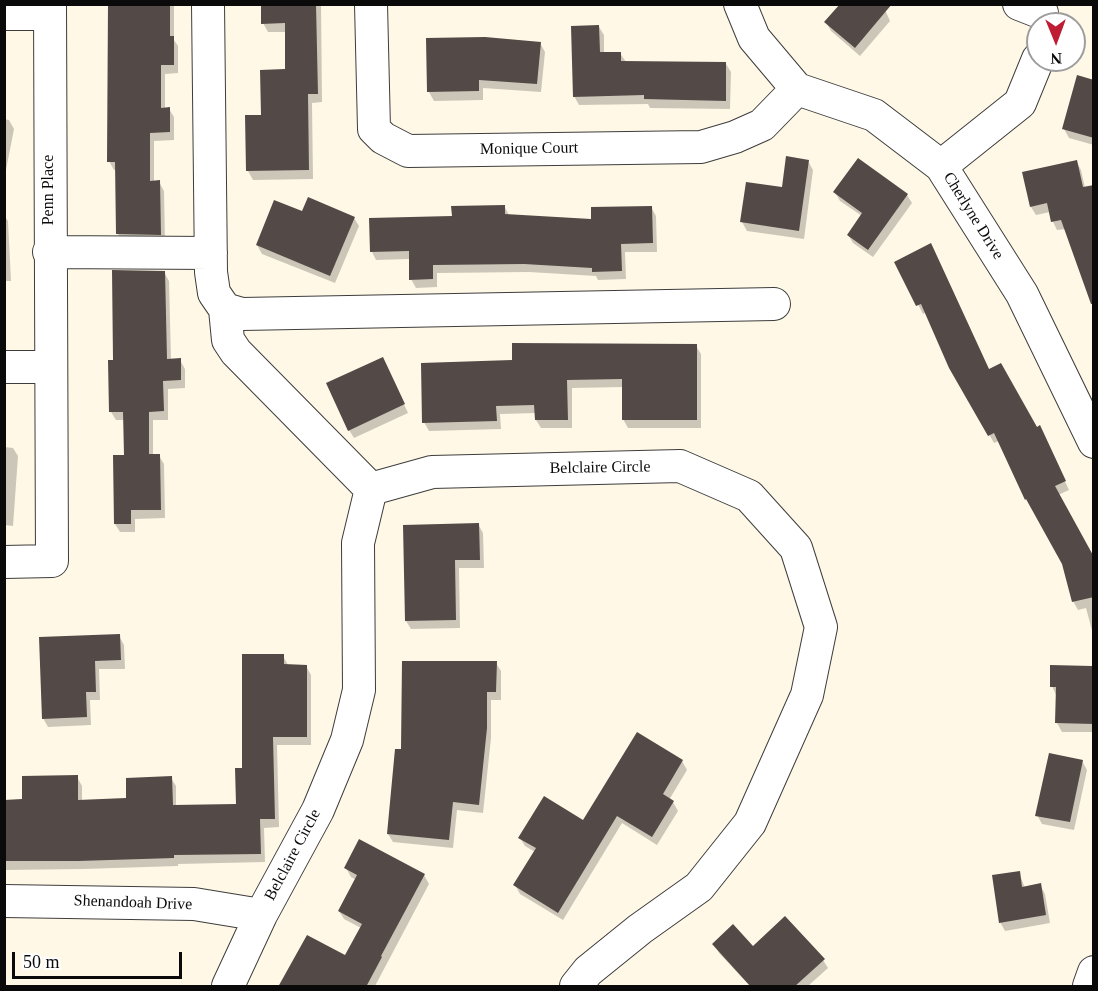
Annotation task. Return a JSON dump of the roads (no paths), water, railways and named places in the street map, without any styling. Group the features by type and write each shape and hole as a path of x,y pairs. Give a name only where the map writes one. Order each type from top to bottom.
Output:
{"street":[{"path":"208,4 211,272 214,293 225,309 228,340 236,352 371,489"},
{"name":"Monique Court","path":"371,4 374,129 383,138 408,151 701,147 735,137 762,125 797,89"},
{"path":"740,4 754,38 797,89"},
{"name":"Penn Place","path":"4,14 50,9 49,252 52,561 4,562"},
{"path":"941,166 1020,103 1033,72"},
{"name":"Cherlyne Drive","path":"797,89 874,115 941,166 1022,294 1094,442"},
{"path":"49,252 211,253"},
{"path":"225,309 242,314 774,304"},
{"path":"4,367 51,367"},
{"name":"Belclaire Circle","path":"228,987 261,915 318,810 347,740 359,690 358,543 371,489 432,472 680,466 749,496 796,548 821,627 807,695 750,823 699,887 640,929 588,971 576,987"},
{"name":"Shenandoah Drive","path":"4,900 194,904 261,915"},
{"path":"1089,987 1094,972"}]}
